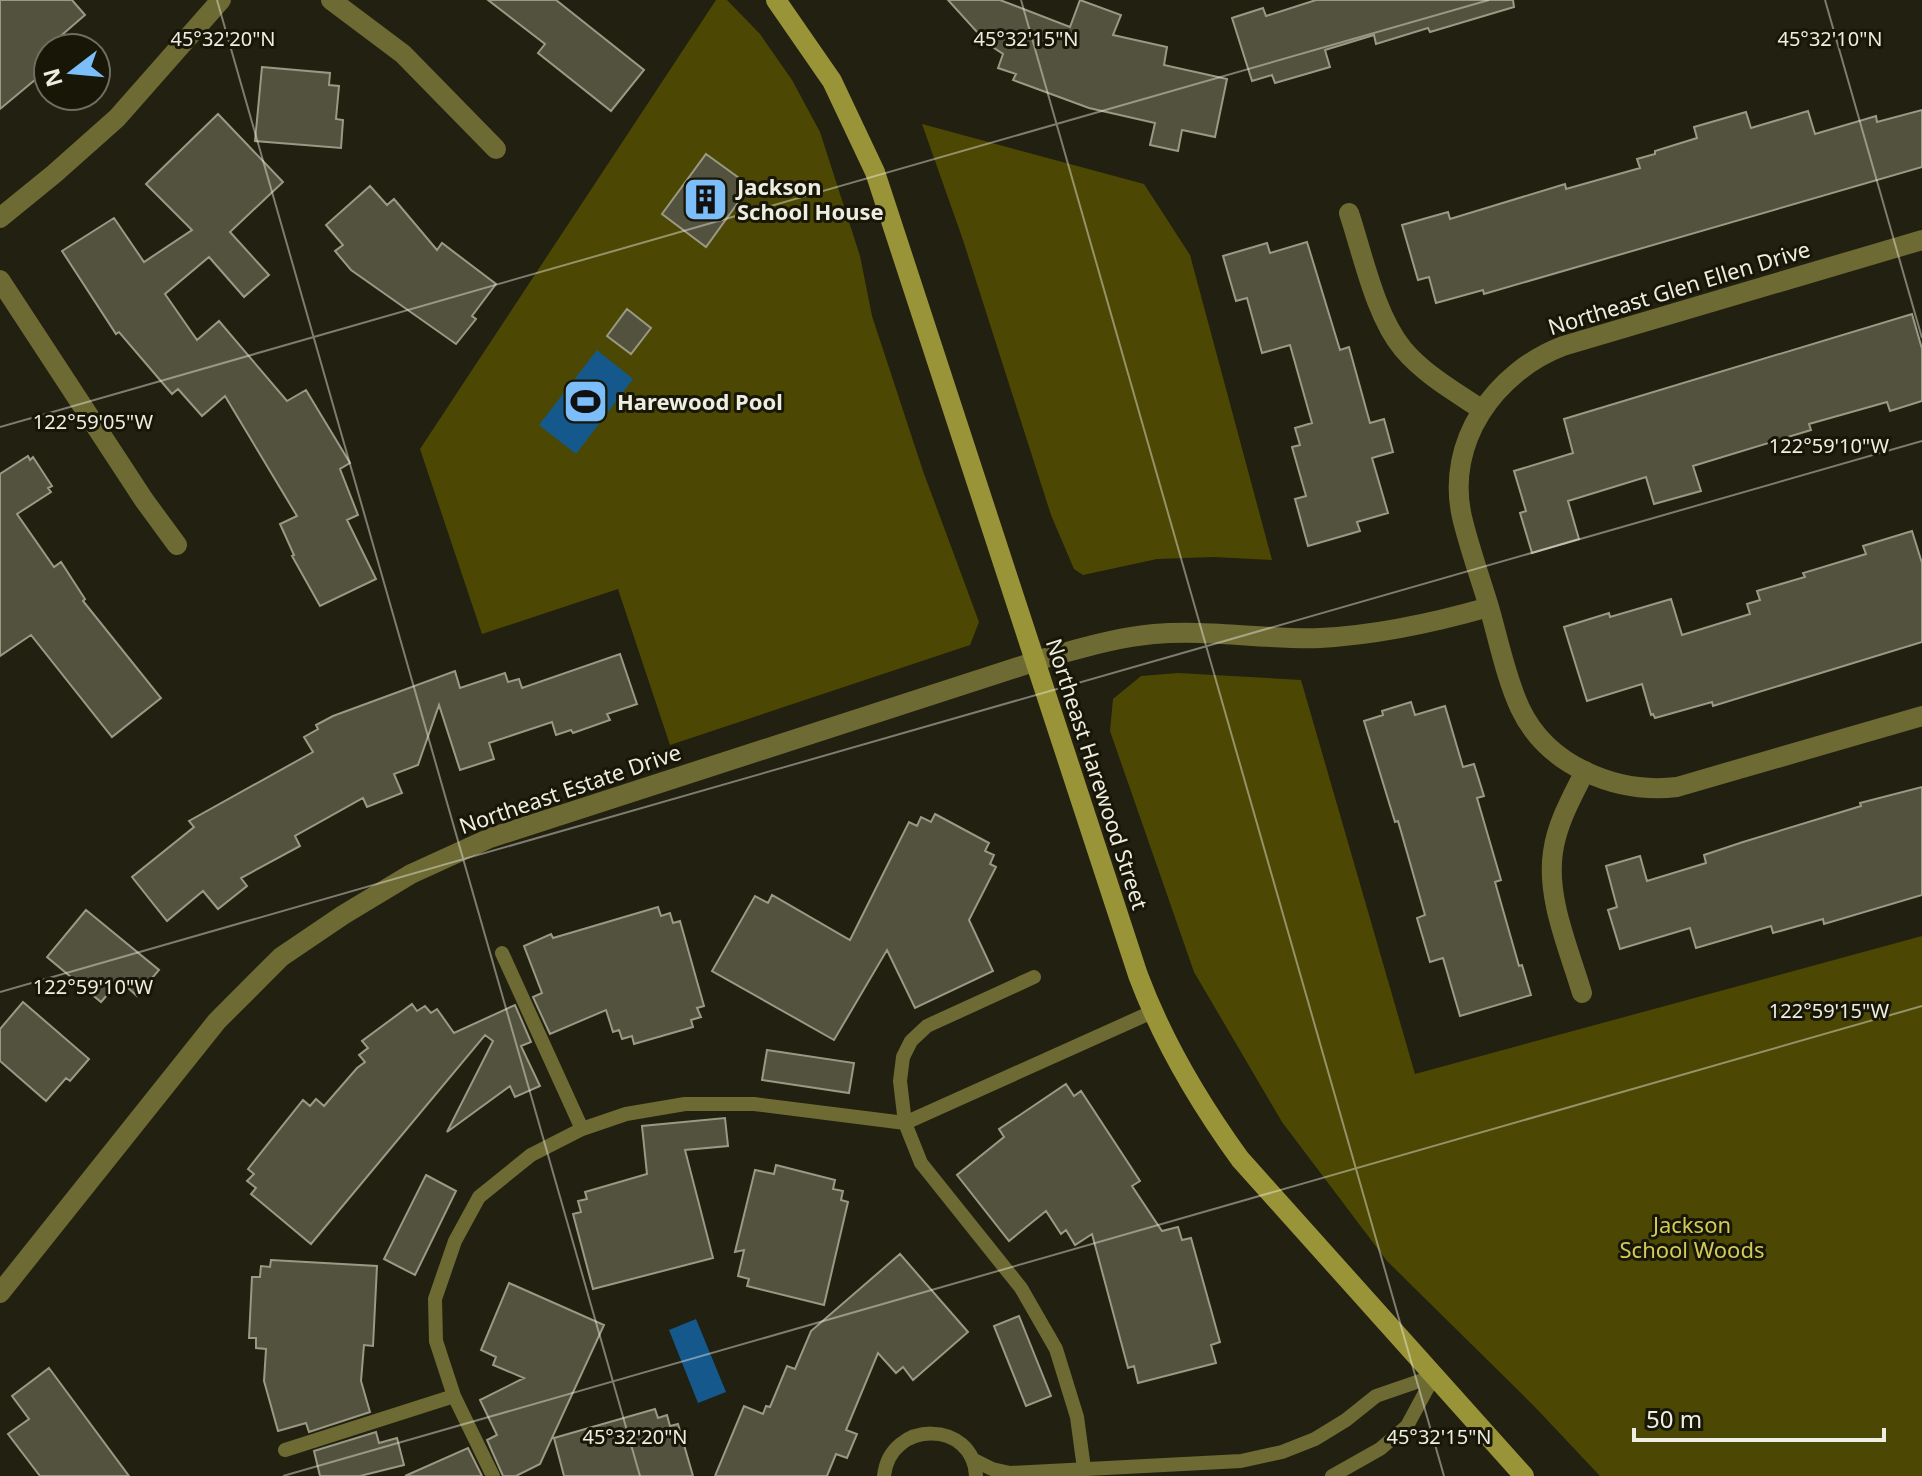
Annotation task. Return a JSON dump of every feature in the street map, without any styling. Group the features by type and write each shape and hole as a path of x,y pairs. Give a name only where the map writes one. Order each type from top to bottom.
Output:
{"street":[{"path":"0,218 117,118 221,0"},
{"path":"331,0 403,54 496,149"},
{"name":"Northeast Harewood Street","path":"776,0 832,81 875,172 1103,872 1152,1012 1203,1108 1240,1159 1524,1476"},
{"path":"1349,213 1391,332 1420,365 1481,409"},
{"name":"Northeast Glen Ellen Drive","path":"1922,240 1551,350 1517,371 1481,409 1465,447 1460,488 1461,515 1519,707 1533,729 1552,749 1585,771 1624,786 1677,787 1922,716"},
{"path":"0,280 144,500 177,545"},
{"name":"Northeast Estate Drive","path":"0,1293 217,1021 281,957 411,874 490,838 1099,643 1156,634 1317,638 1384,633 1489,607"},
{"path":"1582,993 1554,889 1553,853 1564,814 1585,771"}],"lane":[{"path":"502,953 582,1129"},
{"path":"1034,977 927,1026 911,1041 903,1057 900,1081 905,1123 921,1163 1021,1288 1056,1349 1077,1417 1085,1473"},
{"path":"493,1476 454,1396 436,1341 435,1299 455,1241 479,1197 531,1155 582,1129 626,1114 685,1104 754,1104 905,1123 1152,1012"},
{"path":"972,1459 992,1469 1010,1473 1085,1473 1241,1461 1282,1452 1315,1439 1376,1396 1434,1376"},
{"path":"1332,1476 1380,1449 1407,1426 1434,1376"},
{"path":"285,1450 454,1396"},
{"path":"884,1476 890,1455 903,1441 919,1434 938,1433 955,1439 968,1452 976,1476"}],"green space":[{"path":"716,0 727,0 760,34 792,80 820,132 860,256 872,316 923,471 979,622 970,645 670,745 618,589 482,634 420,449"},
{"path":"922,124 1144,184 1190,255 1272,560 1214,557 1157,559 1083,575 1074,569 1051,515 963,240"},
{"name":"Jackson School Woods","path":"1178,673 1301,680 1415,1074 1922,936 1922,1476 1600,1476 1387,1261 1282,1122 1194,972 1110,731 1113,699 1141,676"}],"water":[{"name":"Harewood Pool","path":"597,350 633,379 576,454 539,425"},
{"path":"696,1319 726,1392 698,1403 669,1330"}],"building":[{"path":"0,0 72,0 85,15 65,32 32,32 32,82 0,109"},
{"path":"488,0 556,0 644,70 611,111 538,53 545,44"},
{"path":"948,0 1000,0 1070,27 1080,0 1121,15 1113,35 1167,47 1164,65 1227,79 1215,137 1182,130 1178,151 1150,145 1155,123 1089,108 1013,80 1016,74 998,68 1003,54 976,36 978,33"},
{"path":"1316,0 1513,0 1514,7 1376,44 1374,35 1325,50 1330,67 1275,83 1272,75 1252,81 1232,18 1263,8 1266,16"},
{"path":"262,67 330,73 329,85 339,86 336,119 343,120 341,148 255,141"},
{"path":"1922,110 1922,167 1484,294 1483,290 1436,303 1429,277 1418,280 1402,225 1448,212 1450,219 1565,184 1566,189 1640,168 1637,159 1697,138 1694,127 1746,112 1751,128 1808,111 1815,134 1876,116 1877,122"},
{"path":"218,114 283,182 230,232 269,275 244,297 209,257 165,294 197,340 219,321 287,401 306,390 350,463 340,469 358,515 347,520 376,579 320,606 292,556 280,524 297,516 225,396 202,416 178,389 172,394 119,332 116,334 62,251 114,218 144,262 192,230 146,184"},
{"name":"Jackson School House","path":"706,154 750,186 706,247 662,214"},
{"path":"370,186 387,205 394,199 437,250 442,243 496,284 472,316 476,319 456,344 351,270 335,251 343,245 326,225"},
{"path":"1307,242 1340,350 1349,347 1370,423 1384,419 1393,452 1372,458 1388,513 1357,522 1360,531 1308,546 1295,499 1306,496 1292,447 1300,445 1295,428 1312,423 1290,345 1262,353 1247,298 1236,301 1223,256 1267,243 1270,253"},
{"path":"627,309 651,328 631,354 607,336"},
{"path":"1912,314 1922,349 1922,401 1890,411 1887,402 1809,424 1811,430 1693,466 1701,491 1654,504 1646,477 1568,501 1579,539 1532,553 1520,513 1526,511 1514,471 1573,453 1564,419"},
{"path":"28,456 30,460 33,457 52,486 48,488 51,492 17,514 54,567 61,562 85,599 83,601 161,698 112,737 31,635 0,656 0,474"},
{"path":"1912,531 1922,563 1922,642 1713,706 1712,702 1655,718 1651,715 1642,684 1587,701 1564,627 1671,599 1682,635 1750,614 1747,604 1760,600 1757,591 1866,554 1863,546"},
{"path":"620,654 637,704 607,714 610,720 573,733 571,730 556,735 552,722 489,743 494,759 460,770 439,705 418,765 394,774 402,793 367,807 363,798 295,836 300,846 241,878 247,886 218,909 203,891 167,921 132,877 194,827 189,821 313,752 304,737 318,729 316,725 333,716 455,671 460,688 505,673 508,682 519,679 522,688"},
{"path":"1411,702 1415,715 1445,706 1463,767 1474,764 1484,796 1477,798 1501,880 1495,882 1519,966 1522,965 1531,995 1460,1016 1443,958 1430,962 1417,918 1425,915 1398,821 1395,822 1364,721 1383,715 1382,711"},
{"path":"1922,787 1922,895 1824,924 1823,919 1773,933 1771,926 1696,948 1690,928 1620,949 1608,910 1617,907 1606,866 1640,856 1647,881 1706,863 1704,855 1861,806 1860,803"},
{"path":"935,814 989,843 985,851 994,855 990,864 996,867 969,920 993,971 915,1008 887,950 834,1040 712,971 755,896 768,903 772,895 850,940 909,822 917,826 921,817 931,822"},
{"path":"658,907 661,916 670,913 673,923 680,921 704,1006 697,1008 701,1017 691,1020 693,1027 634,1044 632,1036 622,1039 619,1030 613,1032 606,1010 550,1034 533,997 542,993 524,946 551,934 553,938"},
{"path":"86,910 159,970 137,996 127,987 122,992 115,986 101,1002 47,957"},
{"path":"23,1002 89,1059 70,1081 66,1078 46,1101 0,1061 0,1029"},
{"path":"412,1004 417,1011 425,1006 431,1013 437,1009 454,1033 515,1005 531,1042 521,1046 540,1086 515,1097 510,1086 447,1132 493,1041 485,1035 311,1244 251,1194 256,1188 247,1181 254,1174 248,1169 303,1100 310,1106 316,1099 324,1106 365,1062 359,1055 368,1048 362,1041"},
{"path":"767,1050 854,1063 849,1093 762,1080"},
{"path":"1066,1084 1074,1096 1081,1091 1140,1181 1132,1186 1162,1231 1178,1227 1182,1240 1191,1238 1220,1342 1211,1345 1216,1363 1138,1383 1134,1366 1128,1368 1092,1234 1075,1245 1066,1230 1061,1234 1046,1211 1009,1241 957,1175 1004,1137 999,1129"},
{"path":"725,1118 728,1146 685,1150 713,1258 593,1289 573,1214 581,1212 578,1201 587,1199 585,1192 647,1174 642,1126"},
{"path":"776,1165 835,1180 833,1189 843,1191 841,1200 848,1202 824,1305 747,1286 749,1279 738,1276 744,1250 735,1252 755,1170 774,1174"},
{"path":"426,1175 456,1191 415,1275 384,1259"},
{"path":"900,1254 968,1332 913,1380 903,1367 896,1373 878,1353 846,1430 857,1434 847,1458 836,1454 827,1476 715,1476 744,1406 763,1414 766,1406 770,1407 787,1366 795,1369 811,1331"},
{"path":"271,1260 377,1266 373,1346 364,1345 361,1381 370,1412 309,1432 306,1423 278,1431 264,1381 266,1349 256,1348 256,1338 249,1338 252,1277 260,1277 261,1266 270,1267"},
{"path":"509,1283 604,1325 540,1464 516,1476 503,1476 487,1440 497,1435 480,1400 524,1378 493,1365 496,1357 481,1350"},
{"path":"1019,1316 1051,1396 1026,1406 994,1326"},
{"path":"49,1368 129,1476 40,1476 8,1434 29,1419 12,1396"},
{"path":"655,1409 658,1418 667,1415 670,1426 678,1424 693,1476 564,1476 554,1438"},
{"path":"376,1432 379,1443 397,1438 404,1465 360,1476 320,1476 314,1451"},
{"path":"468,1448 482,1476 405,1476"}],"place":[{"name":"Jackson School House","path":"706,200"},
{"name":"Harewood Pool","path":"586,402"}]}
